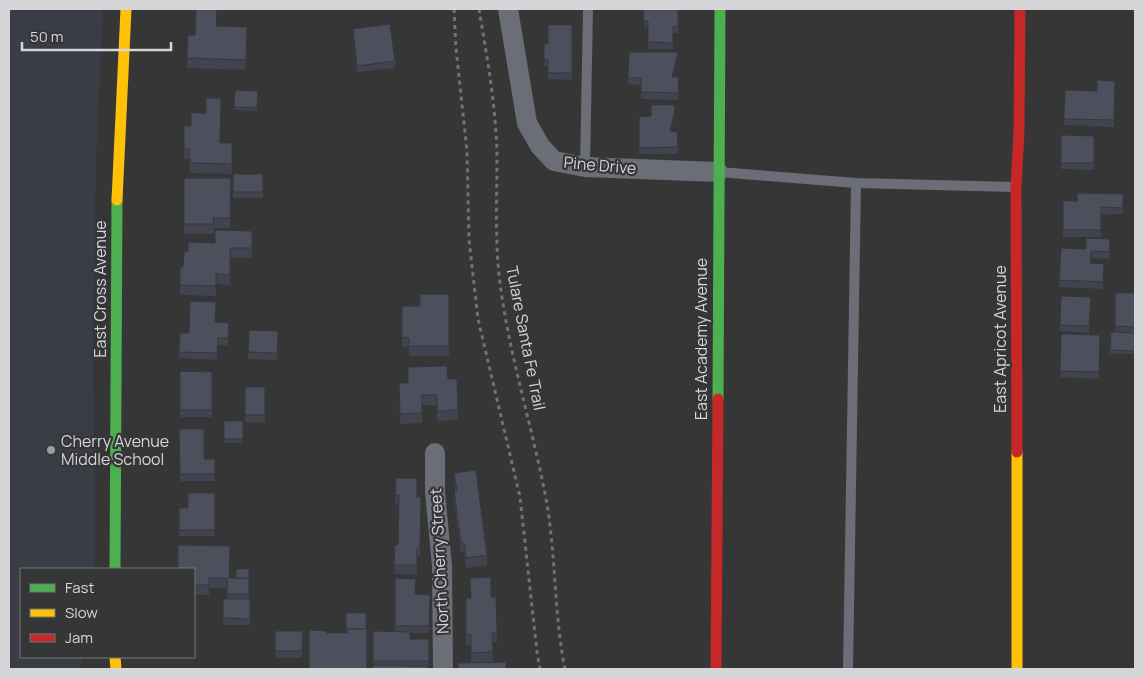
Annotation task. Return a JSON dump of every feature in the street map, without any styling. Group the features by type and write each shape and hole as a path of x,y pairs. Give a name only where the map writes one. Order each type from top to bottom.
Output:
{"street":[{"name":"East Cross Avenue","path":"115,568 117,196 126,9"},
{"name":"Pine Drive","path":"508,9 527,123 540,146 554,160 585,167 718,172"},
{"name":"East Academy Avenue","path":"716,669 720,9"},
{"name":"East Apricot Avenue","path":"1017,669 1016,187 1019,132 1020,9"},
{"name":"North Cherry Street","path":"435,453 435,492 442,566 443,669"}],"lane":[{"path":"585,167 588,9"},
{"path":"718,172 856,183 1016,187"},
{"path":"848,669 856,183"}],"path":[{"path":"454,9 456,49 467,151 469,240 478,319 520,497 536,652 540,669"},
{"name":"Tulare Santa Fe Trail","path":"479,9 495,116 497,154 496,236 500,276 507,325 540,465 548,513 565,669"}],"shaded area":[{"name":"Cherry Avenue Middle School","path":"9,9 103,9 96,164 93,331 95,568 20,568 20,658 82,658 80,669 9,669"}],"building":[{"path":"196,9 217,9 216,26 247,27 246,60 187,58 188,35 195,35"},
{"path":"643,9 678,9 678,27 673,26 673,43 648,42 648,21 644,21"},
{"path":"390,24 395,61 357,66 353,29"},
{"path":"548,25 572,25 572,73 548,73 548,60 544,60 544,44 548,44"},
{"path":"629,52 678,52 672,77 679,77 678,93 641,92 641,78 628,78"},
{"path":"1097,80 1115,81 1114,120 1064,119 1065,90 1097,91"},
{"path":"235,90 258,91 257,108 234,107"},
{"path":"206,98 221,98 220,143 232,143 232,164 190,163 189,149 184,149 184,126 191,126 191,113 206,113"},
{"path":"651,105 675,105 670,131 677,132 678,147 639,148 639,117 651,116"},
{"path":"1061,135 1094,136 1094,163 1061,163"},
{"path":"233,174 263,174 263,192 233,192"},
{"path":"184,178 231,178 230,218 213,218 214,224 184,224"},
{"path":"1077,193 1123,194 1123,208 1101,207 1101,230 1063,230 1063,201 1077,201"},
{"path":"215,230 252,231 252,248 230,248 230,275 216,274 216,286 180,285 180,267 183,267 184,251 188,252 188,242 215,243"},
{"path":"1086,238 1110,239 1109,252 1091,251 1090,263 1104,264 1103,282 1059,280 1061,248 1086,249"},
{"path":"1115,293 1135,293 1135,327 1115,326"},
{"path":"420,294 449,294 449,346 409,346 409,338 402,337 402,306 420,306"},
{"path":"1061,296 1091,297 1089,326 1060,325"},
{"path":"190,301 216,302 215,322 229,323 228,338 218,338 217,353 179,352 180,333 189,333"},
{"path":"249,330 278,331 277,353 248,352"},
{"path":"1111,332 1135,333 1135,351 1110,350"},
{"path":"1061,334 1100,335 1099,372 1060,371"},
{"path":"447,366 448,379 457,379 458,410 437,411 437,395 422,395 422,413 400,414 399,383 408,383 408,367"},
{"path":"180,371 212,372 212,410 180,410"},
{"path":"245,387 265,387 265,415 245,415"},
{"path":"224,421 243,421 243,439 224,439"},
{"path":"179,429 204,429 204,459 215,459 215,474 180,474"},
{"path":"476,470 487,555 466,558 464,542 461,543 454,491 457,491 454,473"},
{"path":"396,478 417,478 417,497 421,497 420,548 417,548 417,565 394,565 395,545 398,545 399,495 395,495"},
{"path":"188,493 215,493 215,530 179,530 179,508 188,508"},
{"path":"178,545 230,546 229,578 249,578 249,594 227,594 227,578 209,578 209,585 195,585 195,568 178,568"},
{"path":"236,569 249,569 249,578 236,578"},
{"path":"491,577 491,597 496,597 497,632 492,633 493,652 471,653 471,635 466,635 466,598 471,598 470,578"},
{"path":"395,578 416,579 415,594 430,595 429,626 395,626"},
{"path":"223,599 250,599 250,619 223,618"},
{"path":"346,613 366,613 366,629 348,629 348,633 346,633"},
{"path":"348,629 367,629 367,669 309,669 309,630 327,631 327,633 348,633"},
{"path":"275,631 303,631 302,651 275,651"},
{"path":"373,631 410,632 410,639 429,639 429,661 373,661"},
{"path":"506,662 506,669 458,669 458,663"},
{"path":"373,665 428,666 428,669 373,669"}],"traffic: fast":[{"path":"718,399 720,9"},
{"path":"115,568 117,200"}],"traffic: slow":[{"path":"117,200 126,9"},
{"path":"1017,452 1017,669"},
{"path":"115,658 116,669"}],"traffic: jam":[{"path":"1017,452 1016,187 1019,132 1020,9"},
{"path":"716,669 718,399"}],"place":[{"name":"Cherry Avenue Middle School","path":"51,450"}]}
